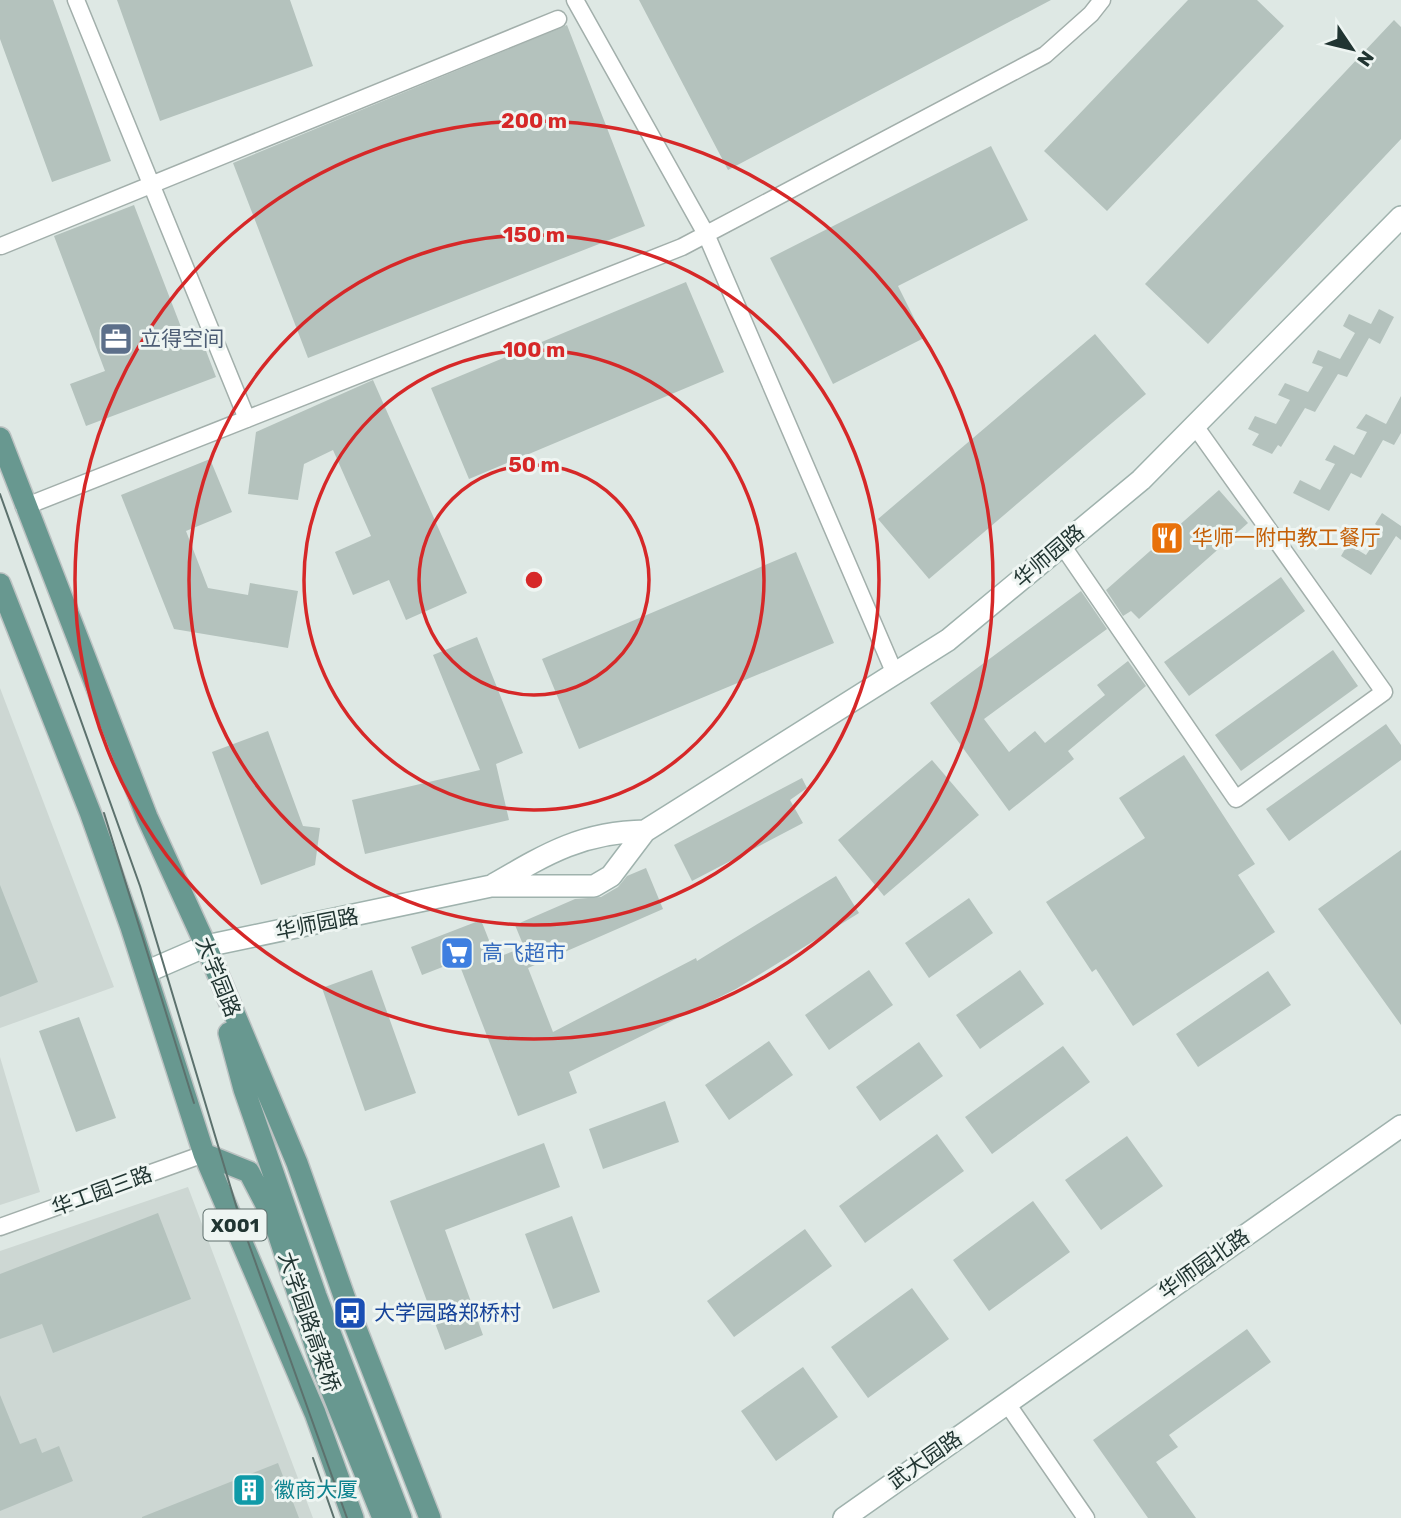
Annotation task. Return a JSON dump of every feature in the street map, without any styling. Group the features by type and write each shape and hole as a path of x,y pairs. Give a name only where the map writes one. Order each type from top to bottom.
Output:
{"main road":[{"name":"华师园路","path":"645,831 948,640 1141,480 1401,217"},
{"name":"大学园路","path":"0,438 24,507 147,817 206,946 297,1163 350,1313 430,1518"},
{"name":"X001","path":"0,584 90,812 205,1154 314,1413 353,1518"},
{"path":"491,886 579,839 616,831 645,831"},
{"path":"491,886 594,886 611,876 645,831"},
{"name":"华师园路","path":"146,972 206,946 491,886"},
{"path":"206,946 286,1232"},
{"name":"华师园北路","path":"1006,1402 1401,1126"},
{"name":"大学园路高架桥","path":"205,1154 249,1172 286,1232 323,1369 383,1518"},
{"name":"X001","path":"286,1232 316,1296 401,1518"},
{"name":"武大园路","path":"844,1518 1006,1402"}],"street":[{"path":"76,0 247,419"},
{"path":"575,0 706,234 895,674"},
{"path":"24,507 682,247 1045,55 1091,14 1102,0"},
{"path":"1,246 558,19"},
{"path":"1062,545 1236,799 1384,692 1195,426"},
{"name":"华工园三路","path":"0,1227 205,1154"},
{"path":"1006,1402 1086,1518"}],"shaded area":[{"path":"0,688 114,987 0,1028"},
{"path":"0,1057 40,1192 0,1205"},
{"path":"188,1187 313,1518 0,1518 0,1251"}],"building":[{"path":"0,0 53,0 111,161 52,182 0,39"},
{"path":"117,0 290,0 313,66 160,121"},
{"path":"639,0 1051,0 728,170"},
{"path":"1188,0 1257,0 1284,26 1107,211 1044,151"},
{"path":"1394,20 1401,27 1401,139 1208,344 1145,284"},
{"path":"567,25 645,226 308,358 233,163"},
{"path":"991,146 1028,220 898,286 924,338 833,384 770,258"},
{"path":"134,205 186,340 200,335 216,377 86,426 70,384 105,371 54,236"},
{"path":"686,282 724,372 469,479 431,388"},
{"path":"1379,309 1394,317 1380,344 1369,338 1347,377 1338,374 1315,412 1305,408 1281,447 1278,445 1272,454 1252,445 1259,434 1248,429 1255,416 1276,424 1290,400 1278,395 1285,383 1308,392 1323,367 1312,363 1318,350 1340,359 1355,333 1343,326 1349,314 1371,324"},
{"path":"1095,334 1146,394 929,579 878,519"},
{"path":"373,380 467,593 406,620 389,580 353,595 335,552 371,536 333,450 304,464 298,500 248,494 256,432"},
{"path":"1401,396 1401,433 1394,445 1383,440 1361,478 1351,473 1329,511 1293,493 1300,480 1320,490 1335,464 1325,460 1334,445 1354,455 1367,432 1356,428 1366,414 1386,424"},
{"path":"210,459 232,512 186,531 208,588 248,595 250,583 298,591 288,648 174,629 121,495"},
{"path":"1219,490 1248,523 1139,619 1131,611 1123,616 1106,590"},
{"path":"1382,513 1401,526 1401,540 1396,536 1371,575 1341,556 1348,544 1366,555 1383,530 1375,524"},
{"path":"796,552 834,643 579,749 542,659"},
{"path":"1281,577 1305,611 1189,696 1164,662"},
{"path":"1081,591 1107,629 984,719 1009,752 1035,731 1045,743 1105,695 1097,685 1128,661 1146,686 1068,751 1074,759 1009,811 930,703"},
{"path":"477,637 523,753 496,764 509,820 365,854 352,800 480,770 433,655"},
{"path":"1333,650 1358,686 1241,771 1215,735"},
{"path":"1386,724 1401,745 1401,760 1289,841 1266,809"},
{"path":"268,731 303,826 320,828 315,865 261,885 212,752"},
{"path":"1184,755 1255,864 1238,875 1275,932 1133,1026 1096,969 1092,972 1046,902 1145,838 1119,798"},
{"path":"932,760 979,815 884,896 838,840"},
{"path":"802,778 807,788 790,800 803,823 692,881 674,845"},
{"path":"1401,850 1401,1025 1318,909"},
{"path":"646,868 663,909 528,968 553,1032 696,958 697,961 836,876 859,913 736,989 569,1072 577,1093 518,1116 458,961 422,975 411,947 481,920 496,958 524,947 515,925 575,899 601,897 618,887 627,876"},
{"path":"0,885 38,982 0,997"},
{"path":"969,898 993,933 929,978 905,943"},
{"path":"372,970 416,1093 365,1111 322,988"},
{"path":"869,970 893,1005 829,1050 805,1015"},
{"path":"1020,970 1044,1004 980,1049 956,1015"},
{"path":"1268,971 1291,1005 1198,1067 1176,1034"},
{"path":"79,1017 116,1118 76,1132 39,1031"},
{"path":"769,1041 793,1075 729,1120 705,1085"},
{"path":"919,1042 943,1076 880,1121 856,1087"},
{"path":"1063,1046 1090,1082 992,1154 965,1117"},
{"path":"665,1101 679,1142 603,1169 589,1129"},
{"path":"937,1134 964,1171 865,1243 839,1206"},
{"path":"1127,1136 1163,1186 1101,1230 1065,1180"},
{"path":"544,1143 560,1187 445,1230 483,1335 445,1350 390,1201"},
{"path":"1033,1201 1070,1252 989,1311 953,1260"},
{"path":"158,1213 191,1299 53,1353 42,1324 0,1339 0,1274"},
{"path":"572,1216 600,1292 553,1309 525,1234"},
{"path":"805,1229 832,1266 734,1337 707,1301"},
{"path":"912,1288 949,1339 868,1398 831,1347"},
{"path":"1247,1329 1271,1362 1169,1435 1178,1447 1156,1462 1196,1518 1148,1518 1093,1440"},
{"path":"803,1367 838,1417 776,1461 741,1411"},
{"path":"0,1395 20,1444 36,1438 42,1453 59,1446 73,1481 0,1511"},
{"name":"徽商大厦","path":"278,1463 299,1518 142,1518 142,1517"}],"tram line":[{"path":"0,494 140,886 241,1222 347,1518"},
{"path":"104,813 194,1103"},
{"path":"313,1458 334,1518"}],"place":[{"name":"立得空间","path":"116,339"},
{"name":"华师一附中教工餐厅","path":"1167,538"},
{"name":"高飞超市","path":"457,953"},
{"name":"大学园路郑桥村","path":"350,1313"},
{"name":"徽商大厦","path":"249,1490"}]}
